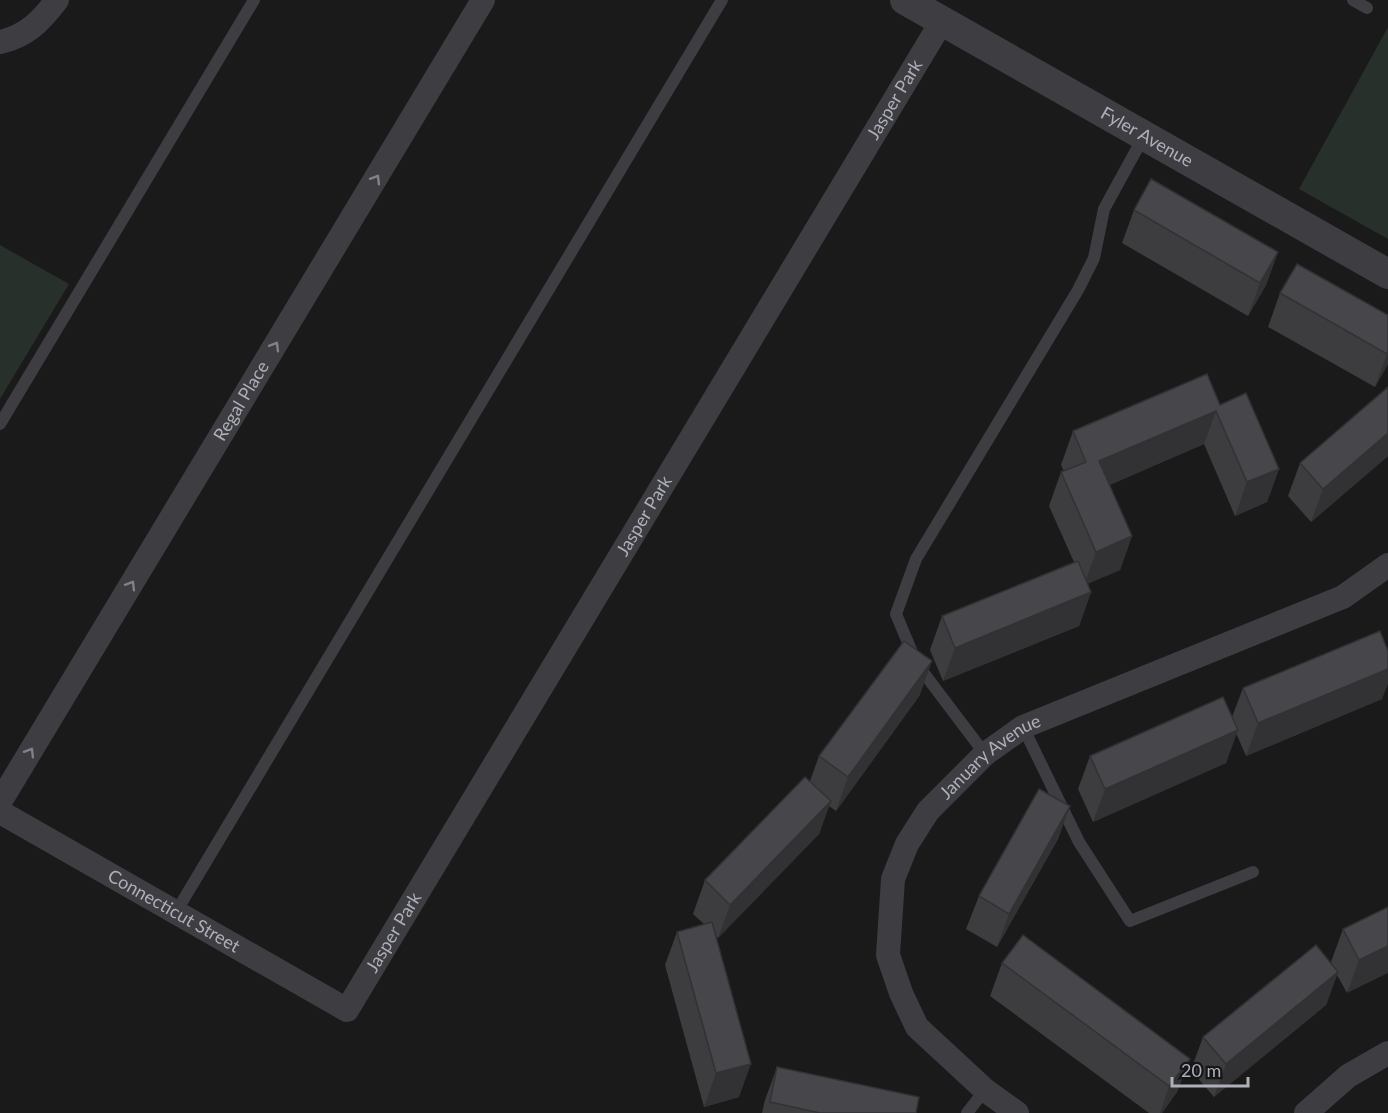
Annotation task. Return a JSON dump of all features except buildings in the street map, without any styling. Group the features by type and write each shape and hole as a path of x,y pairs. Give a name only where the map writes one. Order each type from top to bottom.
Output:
{"street":[{"path":"0,42 17,38 40,22 57,0"},
{"name":"Regal Place","path":"0,802 483,0"},
{"name":"Fyler Avenue","path":"905,0 1388,274"},
{"name":"Jasper Park","path":"347,1010 942,21"},
{"name":"January Avenue","path":"1017,1113 985,1090 918,1028 901,993 888,955 893,879 907,844 928,811 985,754 1023,727 1343,597 1388,565"},
{"name":"Connecticut Street","path":"0,812 347,1010"},
{"path":"1306,1113 1348,1076 1388,1053"}],"lane":[{"path":"0,424 254,0"},
{"path":"176,912 722,0"},
{"path":"1353,0 1367,8"},
{"path":"985,754 917,664 896,614 916,560 1078,291 1094,258 1104,209 1144,135"},
{"path":"1023,727 1079,842 1130,921 1253,872"},
{"path":"967,1113 985,1090"}],"shaded area":[{"path":"1388,27 1388,239 1299,189"},
{"path":"0,245 69,284 0,399"}]}
